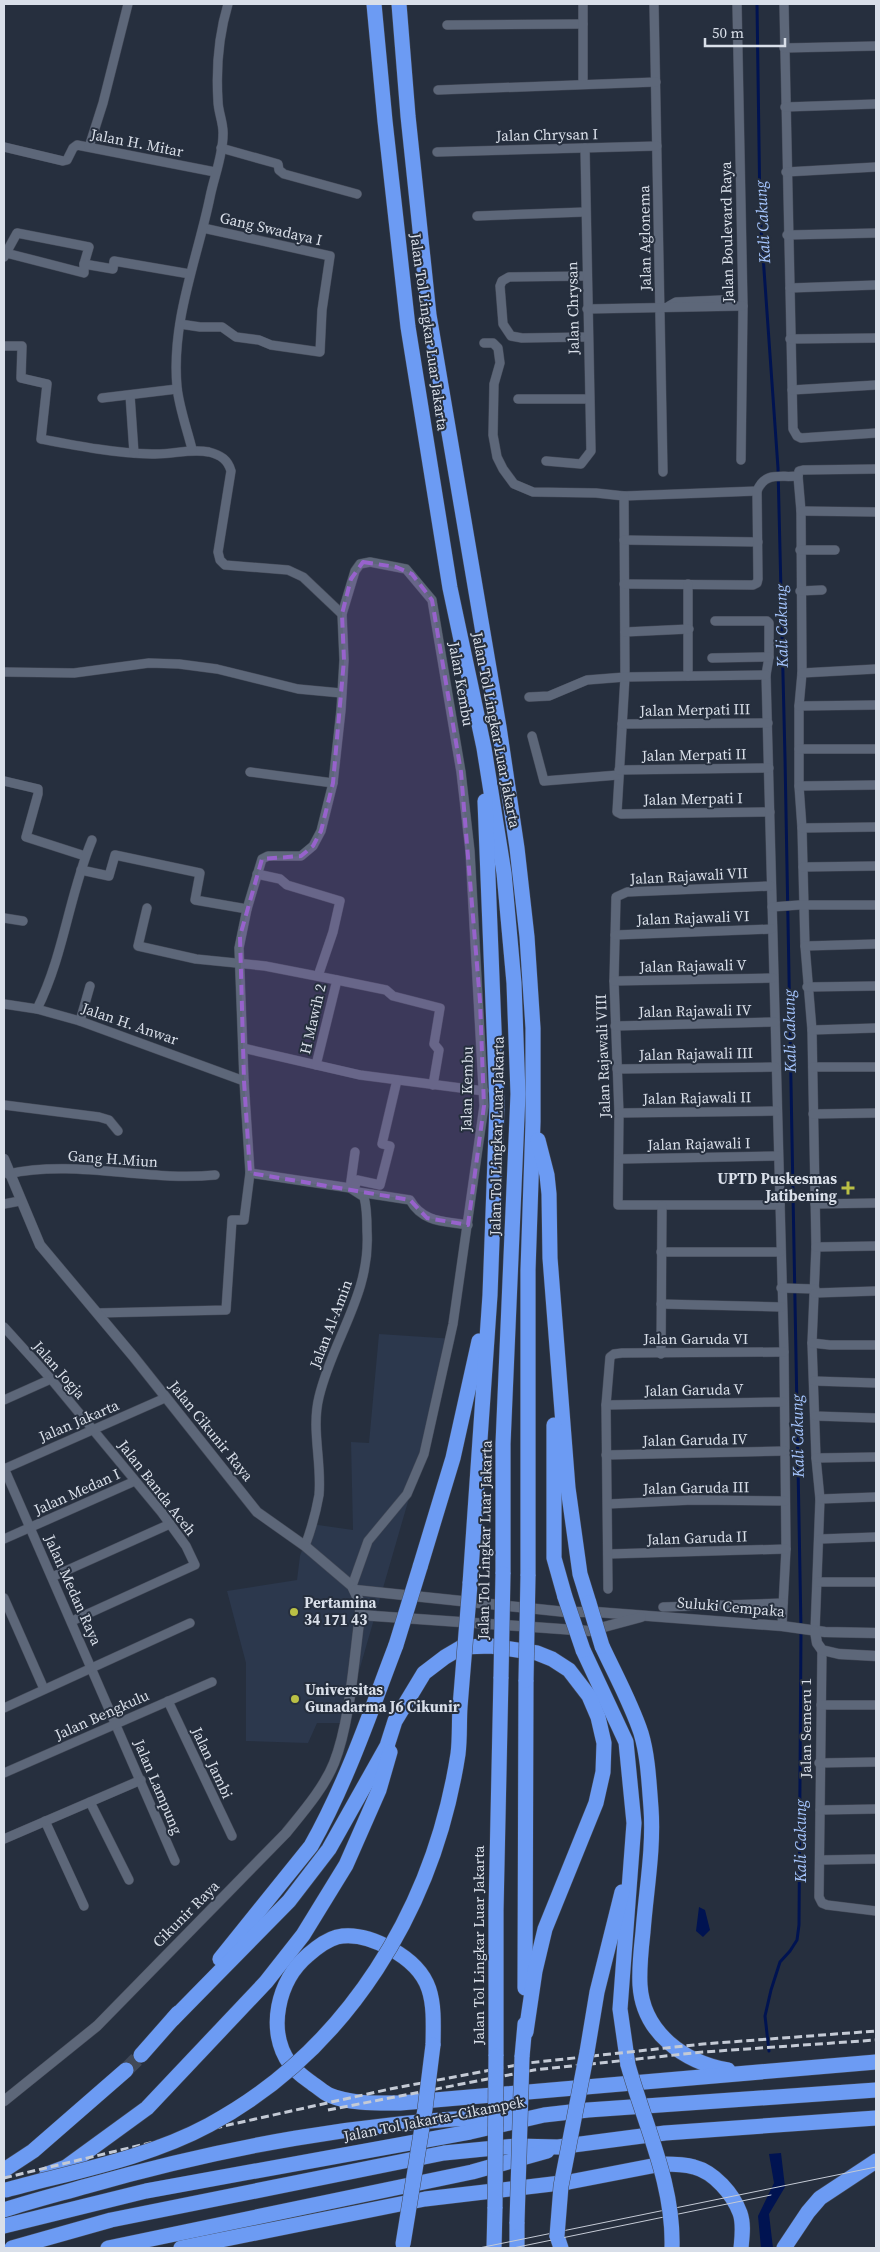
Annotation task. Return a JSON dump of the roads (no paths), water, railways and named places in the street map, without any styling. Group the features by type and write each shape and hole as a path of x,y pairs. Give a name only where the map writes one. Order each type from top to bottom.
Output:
{"highway":[{"name":"Jalan Tol Lingkar Luar Jakarta","path":"374,4 408,327 450,588 484,748 504,873 514,982 518,1094 509,1343 503,1444 503,1574 496,1911 494,2248"},
{"name":"Jalan Tol Lingkar Luar Jakarta","path":"399,4 408,116 429,315 499,727 517,848 527,937 533,1028 533,1122 528,1270 526,2032 522,2057 517,2248"},
{"path":"5,2190 150,2150 207,2126 276,2080 324,2038 352,2006 373,1977 408,1918 440,1837 458,1752 490,1295 497,1106 486,869 484,748"},
{"path":"533,1122 547,1175 549,1194 550,1258 568,1488 580,1574 602,1646 641,1734 649,1785 651,1811 650,1858 639,1964 640,1987 644,2009 654,2027 665,2040 682,2053 700,2062 740,2072"},
{"path":"173,2019 311,1846 342,1785 396,1645 453,1458 490,1295"},
{"path":"557,1351 553,1397 554,1558 565,1605 625,1738 634,1823 620,2009 628,2065 658,2154 670,2202 672,2248"},
{"path":"141,2055 173,2019 289,1901 329,1849 387,1746 395,1721 424,1673 462,1647 491,1646 516,1649 544,1656 569,1670 589,1696 598,1717 604,1742 602,1772 596,1803 545,1929 535,1971 526,2032"},
{"path":"5,2190 66,2166 147,2108 266,1982 303,1935 346,1865 379,1790 392,1746 387,1746"},
{"path":"559,2242 561,2186 597,1992 633,1847"},
{"path":"403,2246 425,2109 433,2045 431,1994 424,1975 401,1954 376,1941 358,1937 337,1937 320,1946 293,1970 278,2003 278,2026 283,2051 291,2065 302,2076 328,2094 356,2102 400,2103 740,2072 876,2062"},
{"path":"4,2170 33,2151 126,2070"},
{"name":"Jalan Tol Jakarta–Cikampek","path":"4,2226 146,2191 470,2132 544,2115 588,2110 876,2090"},
{"path":"4,2210 164,2164 299,2136 362,2126 440,2119 544,2115"},
{"path":"108,2248 472,2172 558,2147 665,2133 876,2118"},
{"path":"12,2248 111,2220 407,2160 479,2149 516,2146 558,2147"},
{"path":"784,2248 808,2212 820,2198 876,2161"},
{"path":"181,2248 425,2199 569,2182 662,2164 678,2164 695,2167 707,2173 723,2187 732,2199 741,2218 743,2236 741,2248"},
{"path":"486,2248 495,2214"}],"street":[{"path":"89,147 103,103 128,4"},
{"path":"192,449 177,389 176,368 180,324 190,274 203,228 224,133 218,103 217,76 223,25 228,4"},
{"path":"582,84 583,4"},
{"name":"Jalan Aglonema","path":"654,4 657,146 665,306 663,472"},
{"name":"Jalan Boulevard Raya","path":"737,4 742,303 741,460"},
{"path":"784,4 787,235 793,429 798,436 819,438 876,433"},
{"path":"447,25 583,24"},
{"path":"784,48 876,46"},
{"path":"438,90 656,82"},
{"path":"785,107 876,104"},
{"name":"Jalan H. Mitar","path":"4,148 63,161 68,160 73,148 77,145 215,172"},
{"name":"Jalan Chrysan I","path":"437,152 657,146"},
{"path":"221,148 278,164 279,170 292,176 357,194"},
{"name":"Jalan Chrysan","path":"546,461 581,464 591,451 587,337 585,148"},
{"path":"786,172 876,167"},
{"path":"477,216 585,212"},
{"name":"Gang Swadaya I","path":"180,324 222,328 236,337 259,340 271,345 320,352 322,310 330,256 203,228"},
{"path":"787,235 876,232"},
{"path":"17,233 89,247 84,264 84,273 5,255 17,233"},
{"path":"84,264 113,269 114,261 190,274"},
{"path":"587,276 510,277 502,281 500,286 503,324 511,336 522,338 587,337"},
{"path":"790,288 876,285"},
{"path":"587,310 665,306 676,308 742,303"},
{"path":"790,339 876,338"},
{"path":"484,343 493,343 498,348 500,363 494,384 493,435 497,457 514,484 533,492 596,492 624,496 757,491"},
{"path":"4,346 22,346 21,378 47,384 41,439 108,451 174,454 192,449 211,452 221,456 229,463 230,478 218,552 220,560 225,565 288,570 303,577 342,614 344,660 333,783 321,831 313,846 301,856 268,856 262,859 240,936 239,964 250,1173 244,1220 232,1220 226,1310 98,1313"},
{"path":"792,390 876,385"},
{"path":"102,398 177,389"},
{"path":"130,395 134,453"},
{"path":"518,400 589,400"},
{"path":"624,584 753,585 757,583 758,578 757,491 760,483 768,477 794,476 803,470 876,470"},
{"path":"794,476 801,511 802,673 799,706 799,786 803,867 801,905 809,946 807,987 812,1030 816,1247 812,1343 816,1458 820,1500 818,1582 811,1630 822,1650 839,1654 876,1656"},
{"path":"618,772 625,677 624,496"},
{"path":"801,511 876,512"},
{"path":"624,540 758,542"},
{"path":"800,550 835,550"},
{"name":"Jalan Kembu","path":"342,614 351,579 358,566 366,562 406,570 432,600 453,712 470,851 484,1091 480,1141 453,1324 424,1454 407,1494 368,1541 354,1588"},
{"path":"688,584 688,676"},
{"path":"800,591 822,590"},
{"path":"715,622 767,621 769,659 766,675 771,886 776,906 772,930 776,1111 780,1252 785,1288 782,1307 786,1549 782,1626"},
{"path":"625,632 689,629"},
{"path":"712,658 769,659"},
{"path":"4,672 74,673 148,663 179,664 217,669 298,689 341,693"},
{"path":"802,673 876,669"},
{"path":"530,697 549,696 587,680 625,677 766,675"},
{"path":"799,706 876,705"},
{"name":"Jalan Merpati III","path":"622,724 768,723"},
{"name":"Jalan Merpati II","path":"532,736 544,781 618,772 769,768"},
{"path":"799,749 876,749"},
{"path":"250,772 333,783"},
{"name":"Jalan Merpati I","path":"618,772 617,812 621,814 770,812"},
{"path":"4,781 38,789 26,837 85,856"},
{"path":"799,786 876,785"},
{"path":"802,828 876,827"},
{"path":"37,1009 56,965 80,870 92,840"},
{"path":"80,870 109,876 115,855 200,873 195,900 247,909"},
{"path":"803,867 876,866"},
{"path":"257,874 280,879 287,885 340,901 333,932 318,976"},
{"name":"Jalan Rajawali VII","path":"615,904 616,897 627,892 771,886"},
{"name":"Jalan Rajawali VIII","path":"615,904 614,981 620,1206 662,1206"},
{"path":"776,906 876,905"},
{"path":"147,908 138,946 196,959 265,966 318,976 386,990 393,996 440,1008 434,1044 439,1050 433,1085"},
{"path":"4,918 23,921"},
{"name":"Jalan Rajawali VI","path":"615,935 772,930"},
{"path":"809,946 876,944"},
{"name":"Jalan Rajawali V","path":"614,981 773,978"},
{"name":"H Mawih 2","path":"316,1065 336,980"},
{"path":"80,1021 90,986"},
{"path":"807,987 876,986"},
{"name":"Jalan H. Anwar","path":"4,1004 37,1009 80,1021 244,1080"},
{"name":"Jalan Rajawali IV","path":"615,1026 775,1022"},
{"path":"812,1030 876,1028"},
{"path":"243,1048 316,1065 397,1080 484,1091"},
{"path":"813,1067 876,1066"},
{"name":"Jalan Rajawali III","path":"617,1069 775,1067"},
{"path":"354,1190 357,1180 380,1185 390,1146 382,1144 397,1080"},
{"path":"4,1105 99,1117 109,1120 118,1132"},
{"name":"Jalan Rajawali II","path":"619,1113 776,1111"},
{"path":"813,1114 876,1113"},
{"path":"354,1152 354,1190"},
{"name":"Jalan Rajawali I","path":"620,1159 778,1156"},
{"name":"Jalan Cikunir Raya","path":"4,1159 8,1174 40,1245 98,1313 257,1512 305,1546 354,1588"},
{"name":"Gang H.Miun","path":"8,1174 33,1170 71,1169 187,1178 215,1175"},
{"path":"250,1173 410,1200 427,1218 468,1225"},
{"name":"Jalan Al-Amin","path":"305,1546 319,1494 316,1414 319,1398 338,1343 354,1307 367,1260 367,1211 364,1197 354,1190"},
{"path":"4,1204 20,1201"},
{"path":"815,1204 876,1204"},
{"path":"661,1354 662,1206 780,1205"},
{"path":"816,1247 876,1246"},
{"path":"661,1252 780,1252"},
{"path":"785,1288 804,1288 815,1291 876,1291"},
{"path":"661,1304 782,1307"},
{"name":"Jalan Jogja","path":"5,1332 51,1379 93,1430"},
{"path":"812,1343 876,1345"},
{"name":"Jalan Garuda VI","path":"606,1405 610,1356 617,1353 784,1352"},
{"path":"4,1400 51,1379"},
{"path":"814,1381 876,1382"},
{"name":"Jalan Jakarta","path":"4,1468 165,1398"},
{"name":"Jalan Garuda V","path":"606,1405 783,1402"},
{"path":"606,1405 608,1589"},
{"path":"815,1416 876,1418"},
{"name":"Jalan Banda Aceh","path":"72,1621 195,1565 186,1546 170,1524 93,1430"},
{"name":"Jalan Garuda IV","path":"606,1455 785,1451"},
{"path":"816,1458 876,1456"},
{"name":"Jalan Medan Raya","path":"4,1468 116,1724"},
{"name":"Jalan Medan I","path":"4,1539 135,1481"},
{"path":"820,1500 876,1497"},
{"name":"Jalan Garuda III","path":"608,1504 693,1500 785,1501"},
{"path":"52,1577 170,1524"},
{"path":"820,1539 876,1537"},
{"name":"Jalan Garuda II","path":"608,1554 786,1549"},
{"path":"818,1582 876,1582"},
{"path":"354,1588 360,1603 360,1615 567,1631 589,1631 644,1616"},
{"name":"Suluki Cempaka","path":"354,1588 565,1605 644,1616 795,1627 811,1630 876,1633"},
{"path":"4,1598 44,1690"},
{"path":"663,1607 671,1605 783,1603"},
{"path":"565,1605 567,1631"},
{"name":"Cikunir Raya","path":"4,2101 97,2026 286,1833 301,1814 333,1765 345,1715 360,1615"},
{"path":"4,1708 190,1623"},
{"name":"Jalan Semeru 1","path":"822,1650 819,1763 819,1897 822,1903 827,1905 876,1911"},
{"name":"Jalan Bengkulu","path":"4,1773 212,1682"},
{"name":"Jalan Jambi","path":"168,1701 232,1836"},
{"path":"821,1705 876,1705"},
{"name":"Jalan Lampung","path":"116,1724 174,1861"},
{"path":"819,1763 876,1762"},
{"path":"4,1839 141,1780"},
{"path":"90,1802 129,1880"},
{"path":"820,1810 876,1810"},
{"path":"45,1821 84,1906"},
{"path":"820,1860 876,1859"}],"waterway":[{"name":"Kali Cakung","path":"757,4 760,213 778,468 801,1629 799,1925 797,1940 780,1962 771,1990 765,2016 769,2051"}],"tunnel":[{"path":"126,2070 141,2055"}],"tram line":[{"path":"479,2248 876,2167"},
{"path":"513,2248 771,2195"}],"railway":[{"path":"4,2178 179,2136 390,2089 528,2063 703,2044 876,2031"},
{"path":"328,2110 534,2070 703,2052 876,2040"}],"place":[{"name":"UPTD Puskesmas Jatibening","path":"848,1188"},
{"name":"Pertamina 34 171 43","path":"294,1612"},
{"name":"Universitas Gunadarma J6 Cikunir","path":"295,1699"}]}
